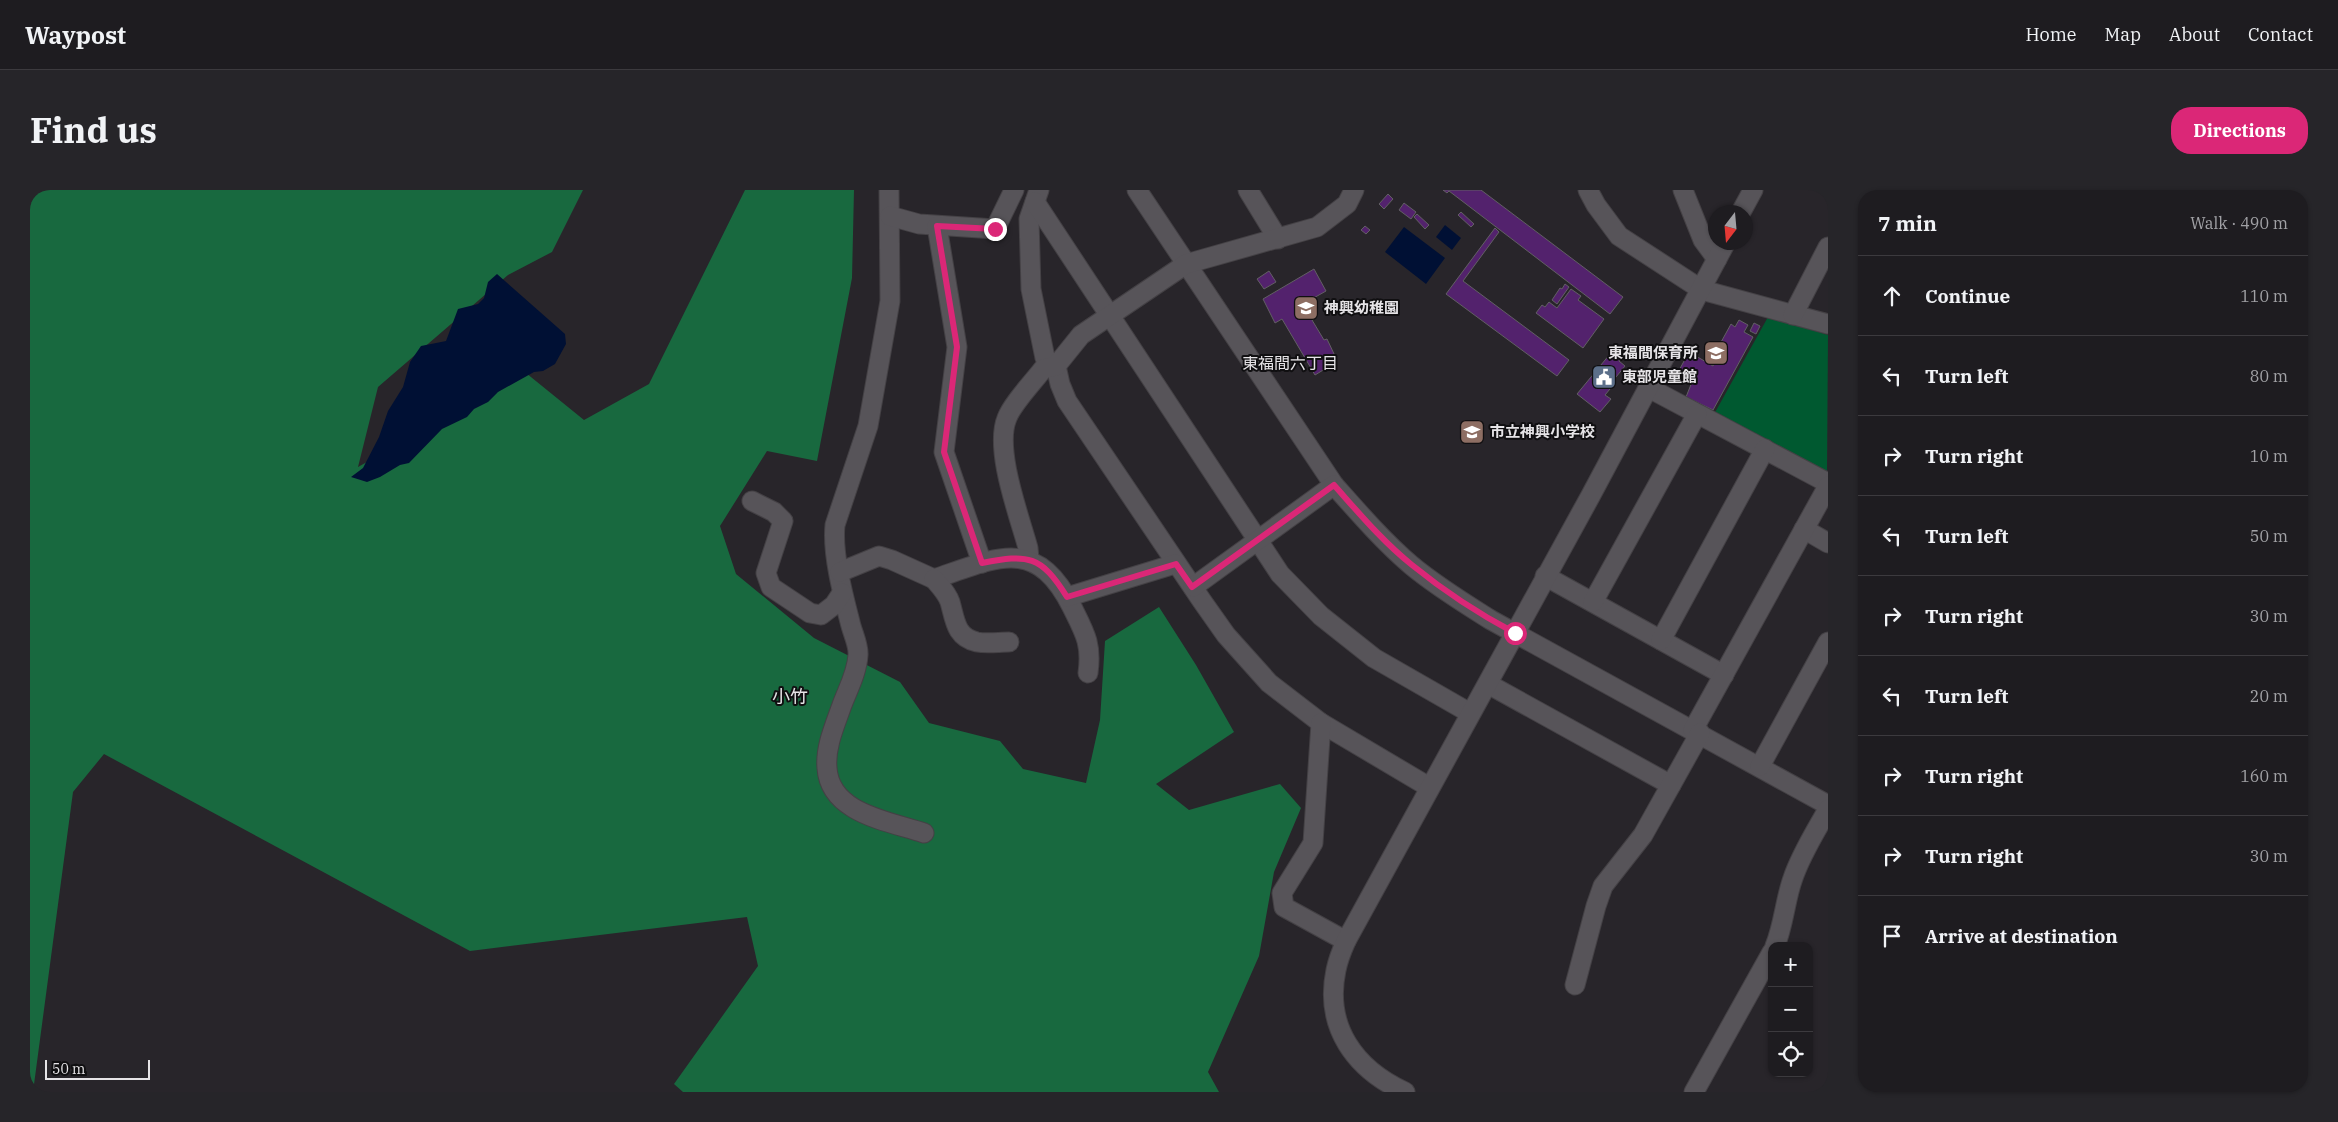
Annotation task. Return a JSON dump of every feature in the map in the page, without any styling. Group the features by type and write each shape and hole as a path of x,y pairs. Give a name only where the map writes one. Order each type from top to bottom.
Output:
{"street":[{"path":"889,190 890,301 868,426 835,525 834,540 842,593 859,654 850,688 830,741 826,767 829,778 838,794 854,810 924,833"},
{"path":"890,216 919,224 995,229 1014,190"},
{"path":"1137,190 1334,485 1369,524 1411,564 1449,593 1515,633 1828,805"},
{"path":"1248,190 1278,239"},
{"path":"1029,559 1028,548 1004,456 1003,435 1007,417 1043,369 1056,366 1081,335 1186,264 1317,227 1347,204 1354,190"},
{"path":"1588,190 1596,205 1619,236 1702,290 1828,324"},
{"path":"1683,190 1703,240 1717,259"},
{"path":"1745,205 1753,190"},
{"path":"1037,196 1109,316 1280,574 1321,616 1374,658 1470,713"},
{"path":"1037,196 1029,219 1031,289 1045,358 1056,366 1060,384 1067,401 1110,461 1176,564 1226,635 1269,683 1321,723 1429,787"},
{"path":"937,226 957,347 944,452 982,563"},
{"path":"1792,315 1828,247"},
{"path":"1405,1092 1387,1084 1365,1066 1345,1042 1338,1024 1334,997 1336,970 1346,941 1649,388 1722,250"},
{"path":"1575,985 1603,886 1643,835 1670,785 1724,675 1828,485 1649,388"},
{"path":"1593,602 1697,414"},
{"path":"1661,640 1765,450"},
{"path":"1192,587 1334,485"},
{"path":"752,501 774,512 783,520 766,573 771,587 810,613 821,614 834,605 842,593"},
{"path":"1804,529 1828,543"},
{"path":"840,572 879,556 892,560 934,579 944,590 950,601 954,623 960,632 976,642 1009,642"},
{"path":"934,579 982,563 1012,557 1029,559 1038,564 1056,580 1067,597 1090,646 1088,673"},
{"path":"1067,597 1176,564"},
{"path":"1545,576 1724,675"},
{"path":"1760,766 1828,642"},
{"path":"1488,684 1670,785"},
{"path":"1321,723 1313,843 1282,893 1284,907 1346,941"},
{"path":"1777,942 1798,862 1828,809"},
{"path":"1694,1092 1768,959"}],"green space":[{"path":"30,190 583,190 552,252 508,275 378,387 358,467 526,373 584,420 649,384 745,190 854,190 852,278 817,461 767,451 720,526 736,574 814,638 900,682 929,723 1000,741 1023,769 1086,783 1100,720 1105,641 1159,607 1196,665 1234,732 1156,784 1189,810 1280,784 1301,808 1274,872 1259,956 1208,1072 1219,1092 683,1092 674,1084 758,966 747,917 470,951 104,754 73,792 33,1092 30,1092"},
{"path":"1768,317 1828,335 1827,472 1713,416"}],"water":[{"path":"1445,225 1461,238 1452,250 1436,237"},
{"path":"1404,227 1445,258 1426,284 1385,252"},
{"path":"497,274 565,334 566,344 555,364 543,371 534,372 498,392 488,402 474,409 467,417 442,429 409,463 400,465 380,477 367,482 351,477 363,468 379,437 388,411 403,387 410,362 421,346 446,341 458,309 478,304 484,298 488,282"}],"building":[{"path":"1443,190 1481,190 1623,297 1610,314 1449,191 1447,193"},
{"path":"1388,194 1393,199 1384,209 1379,204"},
{"path":"1404,203 1416,212 1411,219 1399,210"},
{"path":"1461,212 1474,224 1471,227 1458,215"},
{"path":"1417,214 1429,225 1425,229 1414,217"},
{"path":"1365,226 1370,230 1366,234 1361,230"},
{"path":"1495,228 1499,232 1463,281 1569,360 1557,376 1446,294"},
{"path":"1314,269 1326,291 1303,304 1314,319 1312,320 1324,340 1327,339 1335,356 1329,359 1333,364 1315,375 1282,319 1275,323 1263,299"},
{"path":"1269,271 1276,282 1264,289 1257,279"},
{"path":"1565,284 1569,287 1557,304 1552,300"},
{"path":"1571,289 1581,296 1578,300 1604,319 1583,348 1536,313 1542,305 1545,307 1549,302 1557,308"},
{"path":"1739,320 1748,325 1744,332 1753,337 1713,410 1686,397 1692,382 1677,374 1689,352 1713,366 1724,346 1720,344 1731,324 1735,327"},
{"path":"1754,323 1760,326 1756,334 1750,331"},
{"name":"東部児童館","path":"1610,354 1620,359 1619,361 1625,366 1607,388 1610,389 1605,395 1611,399 1600,412 1577,394"}],"place":[{"name":"神興幼稚園","path":"1306,308"},
{"name":"東福間保育所","path":"1716,353"},
{"name":"東部児童館","path":"1604,377"},
{"name":"市立神興小学校","path":"1472,432"}],"district":[{"name":"東福間六丁目","path":"1290,363"},
{"name":"小竹","path":"790,697"}],"route":[{"path":"995,229 937,226 957,347 944,452 982,563 1012,557 1029,559 1038,564 1056,580 1067,597 1176,564 1192,587 1334,485 1369,524 1411,564 1449,593 1490,620 1515,633"}]}
